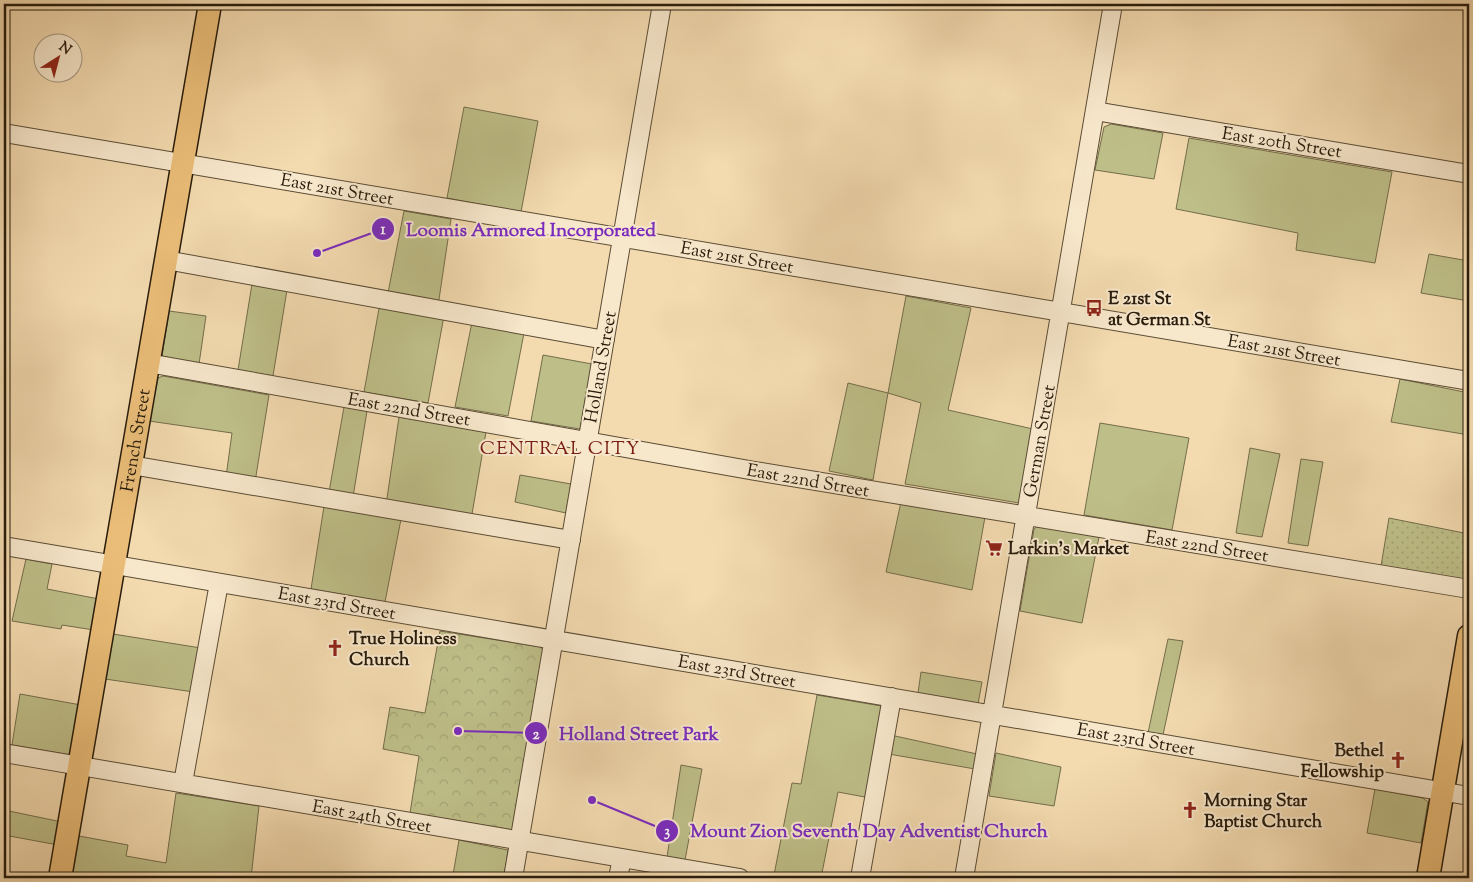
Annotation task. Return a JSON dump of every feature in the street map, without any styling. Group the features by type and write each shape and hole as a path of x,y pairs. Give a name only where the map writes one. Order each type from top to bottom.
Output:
{"main road":[{"name":"French Street","path":"60,878 210,4"},
{"path":"1428,878 1469,636"}],"street":[{"name":"Holland Street","path":"513,878 662,4"},
{"name":"German Street","path":"964,878 1113,4"},
{"name":"East 20th Street","path":"1095,111 1469,174"},
{"name":"East 21st Street","path":"4,132 1469,381"},
{"path":"166,260 605,340"},
{"name":"East 22nd Street","path":"148,363 754,472 1469,589"},
{"path":"131,465 571,540"},
{"name":"East 23rd Street","path":"4,546 1469,796"},
{"path":"183,783 219,583"},
{"path":"860,878 892,697"},
{"name":"East 24th Street","path":"4,753 740,878"},
{"path":"618,878 622,858"}],"green space":[{"path":"464,107 538,121 521,212 447,198"},
{"path":"1111,124 1163,133 1154,179 1095,170 1104,127"},
{"path":"1189,138 1392,172 1375,263 1296,250 1298,233 1176,209"},
{"path":"404,211 451,219 438,306 387,298"},
{"path":"1429,254 1469,261 1469,301 1421,293"},
{"path":"252,284 287,290 273,376 238,370"},
{"path":"906,296 971,308 948,410 1033,429 1021,501 1019,503 905,484 921,403 888,393"},
{"path":"380,303 444,316 428,403 364,392"},
{"path":"169,311 206,316 199,364 162,356"},
{"path":"472,322 524,333 508,416 455,407"},
{"path":"543,355 592,364 580,429 531,421"},
{"path":"163,376 269,395 255,482 226,477 232,433 149,421 158,378"},
{"path":"1400,379 1469,393 1469,435 1391,422"},
{"path":"848,383 888,393 873,480 829,471"},
{"path":"344,407 367,411 353,497 329,492"},
{"path":"399,417 486,432 471,520 386,505"},
{"path":"1100,423 1189,438 1172,530 1084,515"},
{"path":"1250,448 1280,454 1262,537 1236,533"},
{"path":"1301,459 1323,462 1308,546 1288,543"},
{"path":"520,475 571,484 566,513 515,502"},
{"path":"325,500 402,514 385,602 311,589"},
{"path":"901,502 985,517 972,590 886,572"},
{"path":"1389,518 1469,534 1469,559 1466,577 1462,579 1381,566"},
{"path":"1038,526 1099,537 1082,623 1020,611 1034,529"},
{"path":"26,559 52,564 47,589 99,599 94,630 62,625 61,629 12,621"},
{"path":"440,631 541,647 543,650 513,830 410,813 419,756 383,749 390,707 425,713"},
{"path":"113,634 201,648 194,692 105,679"},
{"path":"1168,639 1183,641 1163,735 1148,733"},
{"path":"921,672 982,682 978,704 918,693"},
{"path":"20,694 81,705 70,755 12,745"},
{"path":"817,695 887,707 870,798 838,792 821,878 791,878 774,875 792,783 801,784"},
{"path":"886,734 977,754 975,769 883,753"},
{"path":"996,753 1061,767 1054,806 989,796"},
{"path":"681,765 702,769 685,860 667,857"},
{"path":"1375,789 1423,798 1428,802 1421,843 1367,833"},
{"path":"176,793 259,806 251,878 72,878 79,836 128,845 126,856 166,863"},
{"path":"4,810 62,822 58,845 4,835"},
{"path":"459,840 508,850 504,878 471,878 453,875"}],"place":[{"name":"Loomis Armored Incorporated","path":"317,253"},
{"name":"E 21st St at German St","path":"1094,308"},
{"name":"Larkin's Market","path":"994,548"},
{"name":"True Holiness Church","path":"335,648"},
{"name":"Holland Street Park","path":"458,731"},
{"name":"Bethel Fellowship","path":"1398,760"},
{"name":"Mount Zion Seventh Day Adventist Church","path":"592,800"},
{"name":"Morning Star Baptist Church","path":"1190,810"}],"district":[{"name":"CENTRAL CITY","path":"560,447"}]}
